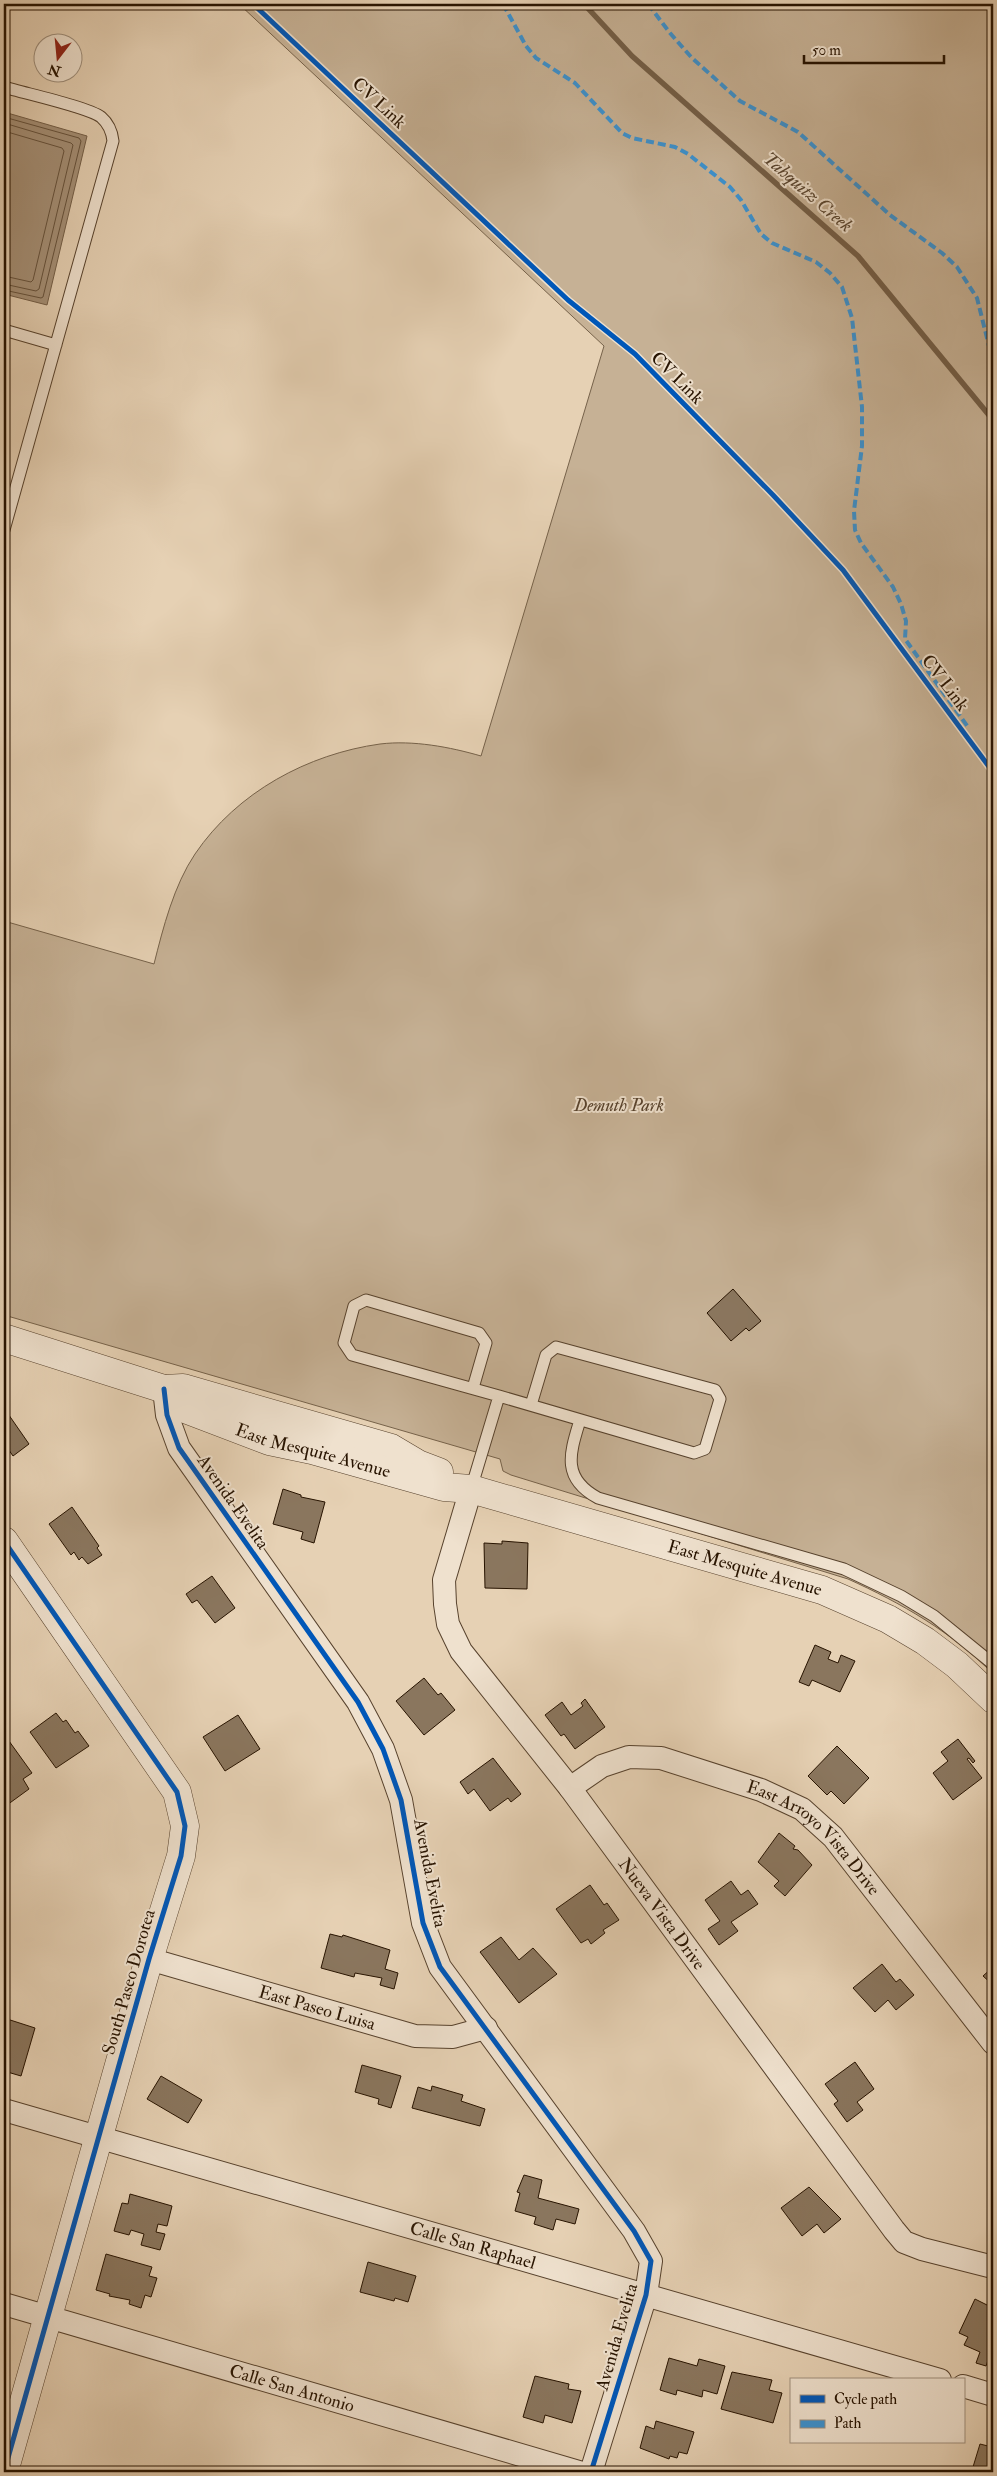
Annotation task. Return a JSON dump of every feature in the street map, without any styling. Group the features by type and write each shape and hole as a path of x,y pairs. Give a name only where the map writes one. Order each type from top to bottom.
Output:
{"street":[{"name":"East Mesquite Avenue","path":"4,1338 164,1389 183,1388 391,1448 418,1464 447,1475 471,1489 822,1590 888,1619 925,1641 956,1665 993,1699"},
{"name":"Avenida Evelita","path":"164,1389 166,1416 179,1448 358,1702 383,1749 401,1800 423,1923 440,1967 634,2231 651,2261 646,2295 591,2472"},
{"name":"Nueva Vista Drive","path":"471,1489 444,1580 444,1604 448,1624 461,1651 570,1788 904,2242 922,2250 993,2267"},
{"name":"South Paseo Dorotea","path":"4,1541 177,1792 185,1826 181,1856 149,1959 4,2472"},
{"name":"East Arroyo Vista Drive","path":"570,1788 602,1766 629,1757 661,1758 761,1790 802,1809 833,1837 993,2043"},
{"name":"East Paseo Luisa","path":"149,1959 415,2036 453,2037 486,2028"},
{"name":"Calle San Raphael","path":"4,2110 933,2378"},
{"name":"Calle San Antonio","path":"4,2304 579,2472"},
{"path":"964,2386 993,2395"}],"lane":[{"path":"4,87 85,110 100,117 112,131 113,140 4,530"},
{"path":"4,330 56,344"},
{"path":"472,1388 486,1342 479,1332 366,1300 354,1306 344,1343 352,1355 694,1453 705,1449 720,1399 715,1390 556,1347 546,1355 531,1405"},
{"path":"471,1489 499,1396"},
{"path":"580,1420 570,1458 575,1478 589,1493 598,1498 816,1560 862,1577 901,1596 934,1616 993,1664"}],"green space":[{"name":"Demuth Park","path":"239,4 993,4 993,1674 960,1645 925,1620 887,1598 848,1579 511,1475 503,1471 500,1459 4,1315 4,921 154,964 175,893 195,854 212,832 232,812 276,780 301,767 327,757 353,749 380,744 431,745 481,756 604,346"}],"water":[{"path":"4,112 87,136 47,305 4,294"}],"building":[{"path":"733,1289 761,1321 749,1331 746,1328 731,1341 707,1313"},
{"path":"4,1408 29,1444 13,1456 4,1443"},
{"path":"283,1489 301,1495 301,1497 325,1502 314,1543 301,1539 303,1532 273,1524"},
{"path":"72,1507 99,1546 97,1548 102,1555 88,1564 82,1557 79,1560 74,1552 71,1555 49,1524"},
{"path":"502,1541 528,1543 527,1589 485,1588 484,1543 502,1544"},
{"path":"212,1576 235,1608 215,1623 197,1600 192,1603 186,1594"},
{"path":"815,1645 831,1652 828,1659 838,1663 841,1655 855,1661 840,1692 812,1680 809,1686 799,1682"},
{"path":"424,1678 438,1695 441,1693 455,1710 424,1735 396,1701"},
{"path":"585,1699 605,1727 575,1749 564,1734 561,1736 545,1715 562,1702 571,1715 583,1706 581,1703"},
{"path":"56,1713 63,1722 66,1720 75,1733 78,1731 89,1746 56,1768 30,1732"},
{"path":"238,1715 260,1749 225,1771 203,1737"},
{"path":"958,1739 975,1761 973,1763 969,1758 967,1759 982,1778 953,1800 933,1773 948,1761 941,1752"},
{"path":"9,1741 32,1773 23,1779 29,1789 7,1805 4,1800 4,1744"},
{"path":"837,1746 869,1778 844,1804 831,1791 827,1795 808,1776"},
{"path":"493,1758 521,1794 511,1802 508,1798 490,1811 474,1789 468,1794 460,1782"},
{"path":"779,1833 795,1846 793,1849 798,1850 812,1865 785,1896 774,1886 779,1881 758,1862"},
{"path":"731,1881 741,1895 748,1890 758,1904 731,1922 738,1931 719,1945 708,1929 720,1921 705,1900"},
{"path":"590,1885 604,1905 607,1903 619,1920 603,1930 605,1933 591,1944 588,1939 581,1943 556,1909"},
{"path":"330,1934 342,1937 343,1935 390,1950 385,1969 398,1973 394,1989 380,1985 382,1978 355,1973 354,1977 321,1968"},
{"path":"501,1937 519,1960 533,1948 557,1974 519,2003 480,1952"},
{"path":"882,1964 896,1982 900,1979 914,1995 896,2010 888,2000 875,2012 853,1988"},
{"path":"993,1967 993,1985 983,1976"},
{"path":"4,2018 35,2028 21,2076 4,2071"},
{"path":"855,2062 874,2089 857,2102 863,2110 847,2122 834,2104 838,2101 825,2084"},
{"path":"362,2065 401,2076 391,2108 378,2104 379,2099 355,2092"},
{"path":"161,2076 202,2100 188,2123 147,2099"},
{"path":"432,2086 463,2095 461,2101 485,2109 480,2126 412,2108 418,2087 431,2091"},
{"path":"524,2175 542,2180 538,2198 579,2209 575,2224 556,2219 553,2230 534,2224 536,2217 515,2211 520,2193 517,2192"},
{"path":"809,2187 841,2219 824,2233 817,2224 802,2236 781,2208"},
{"path":"130,2194 172,2206 167,2226 158,2224 156,2232 165,2234 160,2250 141,2245 144,2234 131,2230 129,2235 114,2231 122,2203 128,2204"},
{"path":"106,2254 152,2267 149,2276 157,2278 151,2297 145,2295 141,2308 129,2304 130,2300 109,2296 110,2294 96,2290"},
{"path":"368,2262 416,2276 408,2302 395,2298 394,2301 360,2292"},
{"path":"975,2299 993,2308 988,2319 993,2321 993,2356 990,2355 986,2366 976,2363 980,2352 964,2345 968,2337 959,2333"},
{"path":"669,2358 697,2366 699,2359 725,2366 717,2394 703,2390 702,2397 677,2390 676,2395 660,2390"},
{"path":"732,2372 772,2380 769,2390 782,2393 773,2423 721,2409"},
{"path":"535,2376 569,2384 568,2389 581,2391 572,2423 545,2415 543,2423 523,2417"},
{"path":"656,2421 694,2432 687,2454 679,2452 677,2458 670,2456 669,2459 640,2448 646,2426 654,2429"},
{"path":"980,2444 992,2447 993,2444 993,2472 973,2467"}],"waterway":[{"name":"Tahquitz Creek","path":"584,4 632,56 858,256 993,420"}],"marked path":[{"path":"503,4 526,46 536,58 575,83 622,133 632,138 675,147 688,154 730,187 741,200 761,234 772,243 816,262 830,273 842,287 852,318 862,407 862,446 854,511 855,530 861,543 893,587 901,604 906,621 905,639 968,727"},
{"path":"648,4 692,58 740,101 798,132 890,215 942,253 957,267 977,298 993,362"}],"cycle path":[{"name":"CV Link","path":"253,4 568,300 635,354 773,495 843,570 993,772"},
{"path":"164,1389 167,1415 179,1448 358,1702 383,1749 401,1800 423,1923 440,1967 634,2231 651,2261 646,2295 591,2472"},
{"path":"4,1541 177,1792 185,1826 181,1856 149,1959 4,2472"}]}
